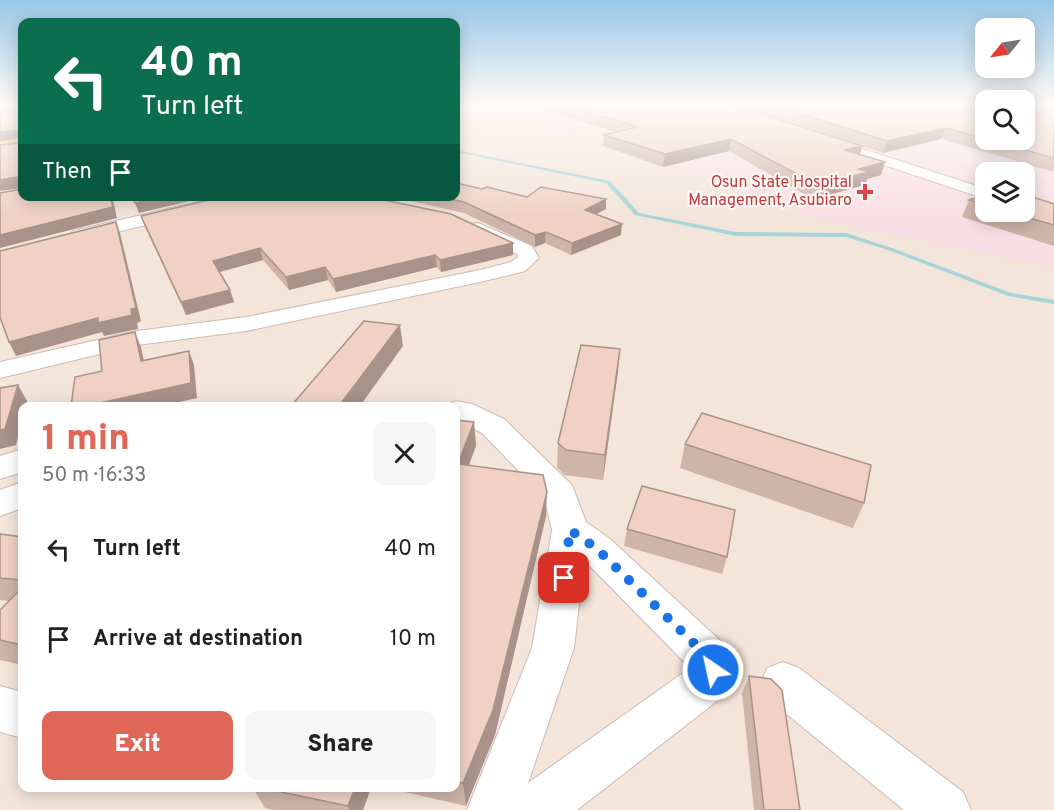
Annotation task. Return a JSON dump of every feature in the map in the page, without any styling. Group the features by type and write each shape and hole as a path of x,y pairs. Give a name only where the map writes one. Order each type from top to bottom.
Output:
{"main road":[{"path":"0,144 16,142"},
{"path":"0,148 18,146"}],"street":[{"path":"829,142 975,190"},
{"path":"68,238 226,201"},
{"path":"0,370 138,338 246,324 480,276 518,267 529,258 525,250 458,219"},
{"path":"460,410 493,426 560,493 570,530 553,648 493,810"},
{"path":"0,468 18,461"},
{"path":"0,504 18,496"},
{"path":"535,810 710,679 713,670 710,659 596,548 570,530"},
{"path":"783,683 945,810"},
{"path":"0,709 18,714"}],"shaded area":[{"path":"0,142 18,142 18,201 460,201 460,142 975,142 975,150 1035,150 1035,142 1054,142 1054,810 0,810"},
{"path":"596,142 975,142 975,150 1035,150 1035,142 1054,142 1054,267 820,218"}],"building":[{"path":"626,142 719,142 665,154"},
{"path":"736,142 849,142 862,146 844,150 885,162 859,169 869,172 821,184 810,181"},
{"path":"1035,142 1054,142 1054,158 1025,150 1035,150"},
{"path":"18,143 18,177 0,180 0,145"},
{"path":"460,184 482,189 487,187 527,197 541,187 606,199 585,210 622,224 572,243 546,232 535,235 459,201"},
{"path":"18,190 18,201 111,201 113,207 0,235 0,193"},
{"path":"1035,198 1054,204 1054,225 1035,220"},
{"path":"205,201 389,201 451,214 513,243 440,260 435,255 333,279 325,267 286,277 260,248 213,261 230,290 181,302 141,216"},
{"path":"116,222 136,308 131,309 132,315 98,323 98,318 9,342 0,317 0,251"},
{"path":"364,321 400,325 342,402 294,402"},
{"path":"135,332 141,361 189,351 191,383 104,402 72,402 75,377 102,371 99,340"},
{"path":"581,345 620,349 605,455 566,450 558,443"},
{"path":"18,385 5,429 0,430 0,388"},
{"path":"702,413 871,465 864,503 685,444"},
{"path":"460,420 474,422 460,459"},
{"path":"460,464 543,475 547,492 493,710 463,783 460,782"},
{"path":"642,486 735,510 727,557 627,529"},
{"path":"0,534 18,536 18,580 0,578"},
{"path":"18,592 18,644 0,640 0,610"},
{"path":"749,676 771,679 782,690 800,810 764,810"},
{"path":"281,792 353,792 348,806"}],"waterway":[{"path":"460,152 608,182 637,214 736,234 846,235 893,250 1010,295 1054,302"}],"place":[{"name":"Osun State Hospital Management, Asubiaro","path":"865,192"}],"route":[{"path":"564,578 570,530 596,548 710,659 713,670"}]}
